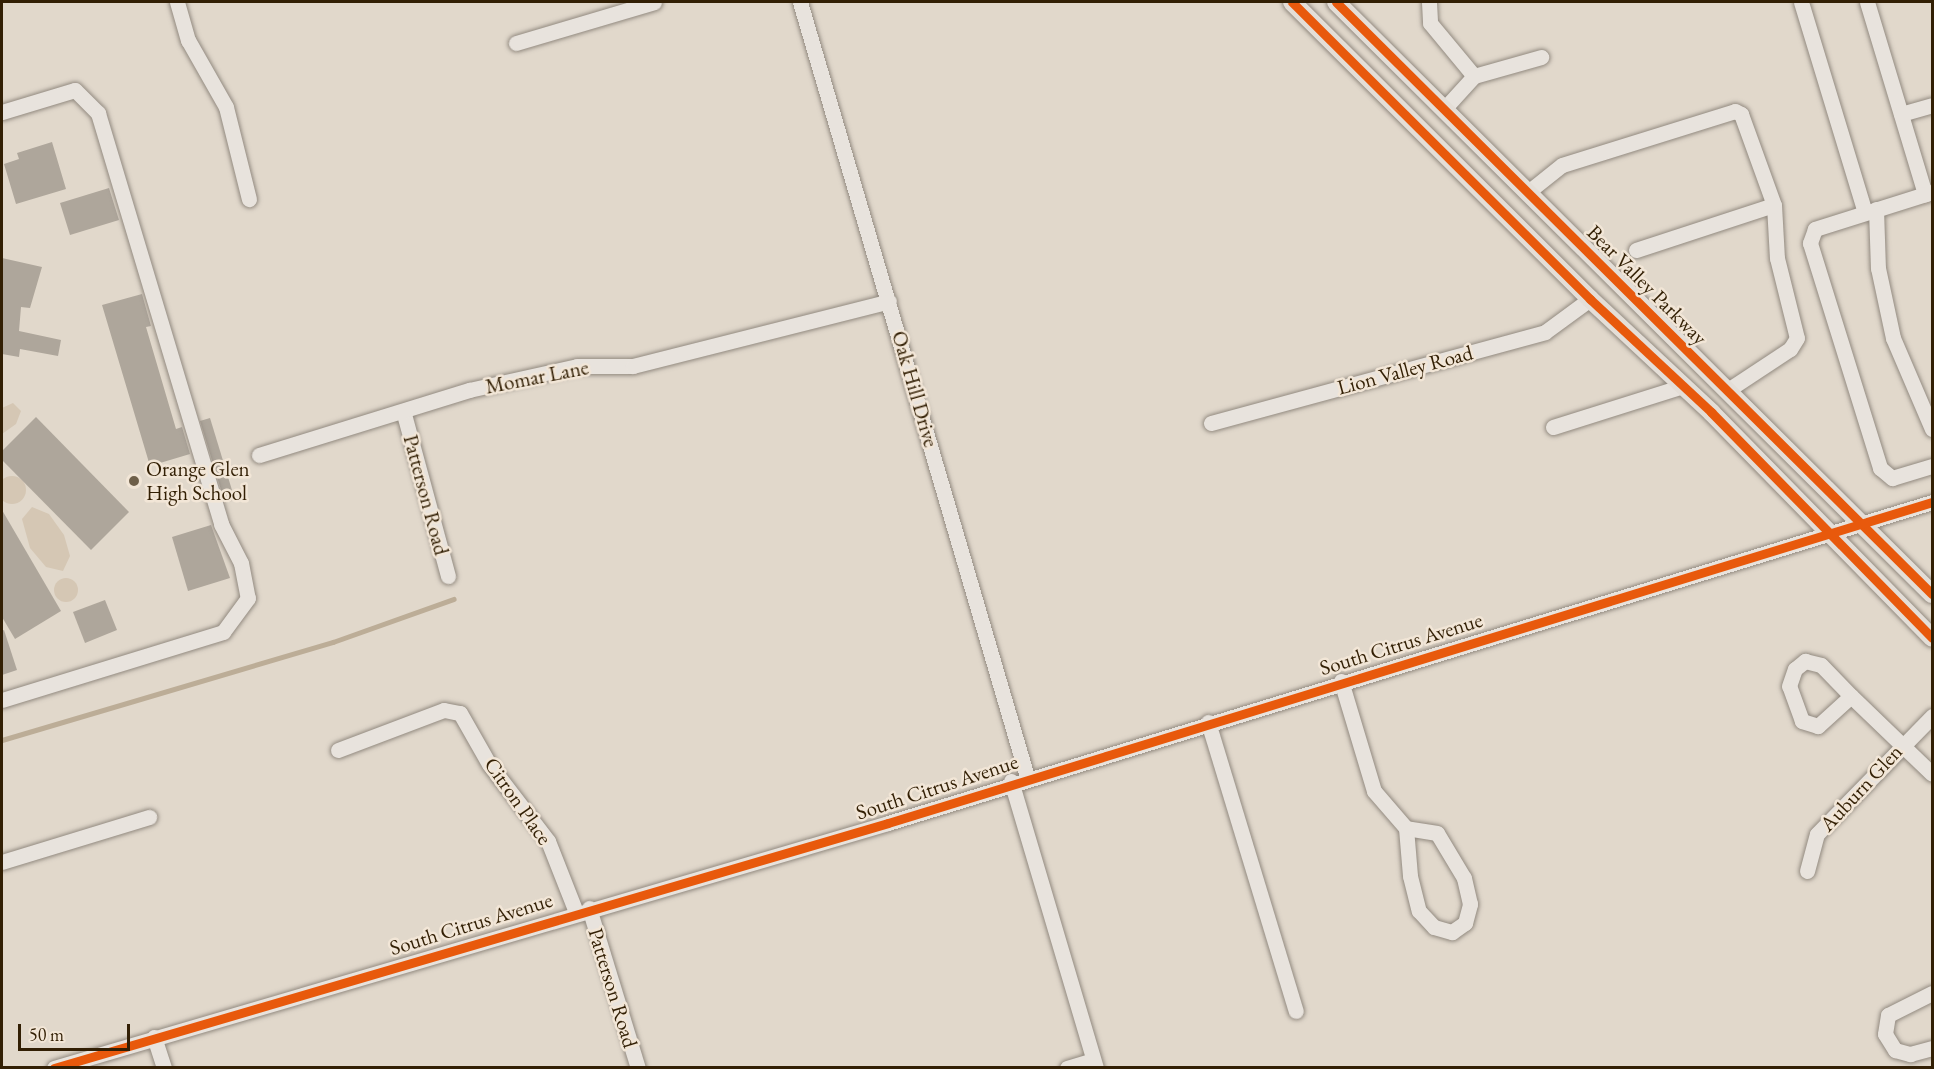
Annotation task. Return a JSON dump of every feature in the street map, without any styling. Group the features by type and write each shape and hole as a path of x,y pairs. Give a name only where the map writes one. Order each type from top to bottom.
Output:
{"main road":[{"path":"1292,2 1590,299 1683,386 1932,638"},
{"name":"Bear Valley Parkway","path":"1336,2 1932,594"}],"street":[{"path":"177,2 188,40 226,107 249,199"},
{"path":"516,43 654,2"},
{"name":"Oak Hill Drive","path":"800,2 1027,777"},
{"path":"1429,2 1430,23 1474,76"},
{"path":"1801,2 1870,211 1878,268 1893,338 1932,429"},
{"path":"1867,2 1901,114 1929,193 1815,229 1810,243 1812,262 1884,475 1892,478 1932,466"},
{"path":"1444,109 1474,76 1541,57"},
{"path":"2,112 75,90 98,113 221,524 241,563 248,598 222,632 2,700"},
{"path":"1901,114 1932,105"},
{"path":"1528,192 1562,165 1735,111 1741,114 1774,205 1777,258 1797,338 1790,350 1728,390"},
{"path":"1636,250 1774,205"},
{"name":"Lion Valley Road","path":"1211,423 1545,332 1590,299"},
{"name":"Momar Lane","path":"259,455 404,414 469,390 577,366 633,366 889,301"},
{"path":"1553,427 1683,386"},
{"name":"Patterson Road","path":"404,414 448,576"},
{"name":"South Citrus Avenue","path":"54,1068 583,910 888,823 1011,781 1828,531 1932,502"},
{"path":"1851,696 1818,726 1802,721 1789,686 1795,669 1805,661 1821,665 1932,774"},
{"path":"1341,681 1374,791 1406,828 1410,876 1419,911 1434,927 1452,932 1465,923 1470,904 1464,878 1437,833 1406,828"},
{"name":"Citron Place","path":"338,750 444,710 460,713 489,764 548,841 583,910"},
{"name":"Auburn Glen","path":"1807,871 1817,834 1932,716"},
{"path":"1208,722 1296,1011"},
{"name":"South Citrus Avenue","path":"1011,781 1094,1064"},
{"path":"2,862 149,817"},
{"name":"Patterson Road","path":"583,910 638,1068"},
{"path":"1932,993 1888,1015 1885,1034 1895,1050 1910,1054 1932,1048"},
{"path":"154,1037 164,1068"},
{"path":"1067,1068 1094,1064"}],"shaded area":[{"path":"13,403 21,411 16,424 2,434 2,408"},
{"path":"12,476 22,480 26,490 22,500 12,504 2,500 -2,490 2,480"},
{"path":"32,507 49,514 64,535 70,556 63,571 46,567 30,548 22,519"},
{"path":"66,578 74,582 78,590 74,598 66,602 58,598 54,590 58,582"}],"building":[{"path":"52,142 66,189 16,204 4,164 19,159 17,153"},
{"path":"109,188 119,220 70,235 60,203"},
{"path":"2,258 42,267 30,308 21,307 19,331 61,340 58,356 20,349 19,357 2,354"},
{"path":"142,294 151,326 146,327 176,429 182,427 190,454 150,466 102,305"},
{"path":"36,417 129,512 91,550 2,460 2,451"},
{"path":"210,418 235,500 225,503 200,421"},
{"path":"2,510 61,611 15,639 2,617"},
{"path":"211,525 230,578 188,591 172,537"},
{"path":"105,600 117,630 85,643 73,612"},
{"path":"4,630 17,670 2,675 2,631"}],"waterway":[{"path":"2,740 333,642 454,599"}],"cycle path":[{"path":"1292,2 1590,299 1711,412 1932,638"},
{"path":"1336,2 1932,594"},
{"path":"54,1068 888,823 1932,502"}],"place":[{"name":"Orange Glen High School","path":"134,481"}]}
